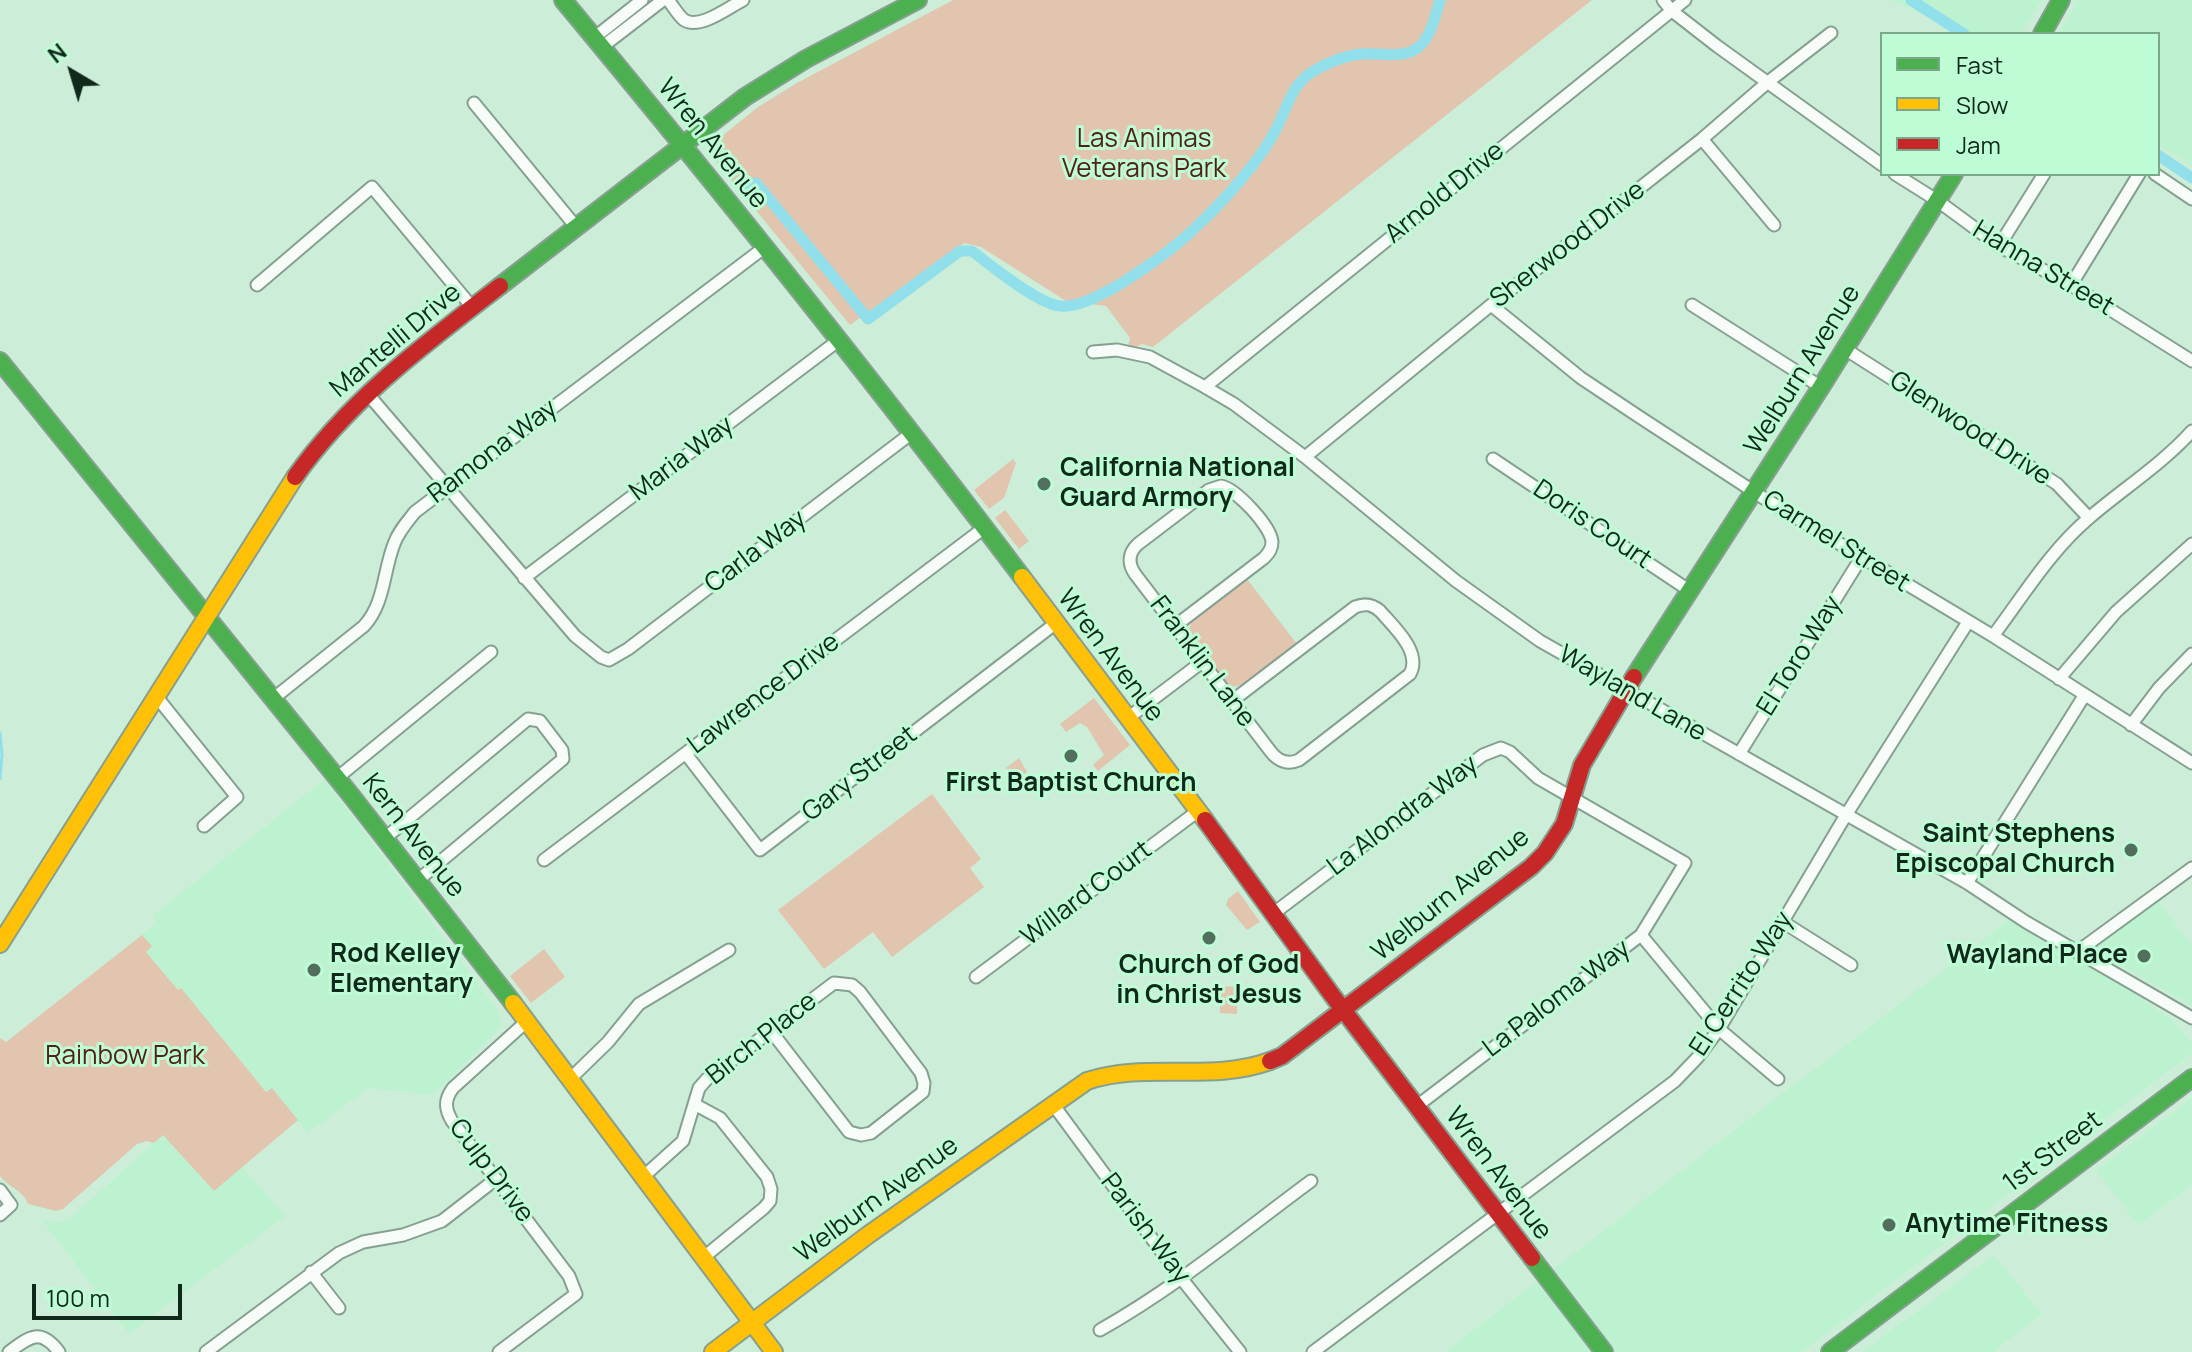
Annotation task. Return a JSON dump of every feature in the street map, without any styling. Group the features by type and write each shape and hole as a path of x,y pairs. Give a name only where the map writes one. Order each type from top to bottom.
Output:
{"street":[{"name":"Wren Avenue","path":"563,0 913,432 1274,913 1343,1010 1604,1352"},
{"path":"598,42 642,0"},
{"path":"598,42 665,0 683,19 692,23 705,20 743,0"},
{"name":"Mantelli Drive","path":"2,937 292,478 367,393 472,307 767,82 918,0"},
{"path":"1663,0 1672,11 1880,164"},
{"name":"Arnold Drive","path":"1205,387 1685,0"},
{"path":"2043,32 2061,0"},
{"name":"Sherwood Drive","path":"1305,457 1831,33"},
{"path":"474,103 577,228"},
{"path":"1702,139 1774,225"},
{"name":"Hanna Street","path":"1898,176 1999,246 2071,285 2192,361"},
{"name":"Welburn Avenue","path":"713,1352 1052,1103 1087,1081 1123,1070 1229,1071 1282,1056 1531,867 1557,837 1582,765 1625,691 1953,176"},
{"path":"1999,246 2043,176"},
{"path":"2071,285 2138,176"},
{"path":"2158,176 2192,199"},
{"path":"257,285 372,187 472,307"},
{"name":"Ramona Way","path":"274,698 372,617 378,606 395,541 415,512 765,247"},
{"name":"Carmel Street","path":"1491,305 1581,378 1754,491 1993,636 2192,763"},
{"path":"1692,305 1821,387"},
{"name":"Maria Way","path":"524,578 839,340"},
{"name":"Glenwood Drive","path":"1845,349 2057,484 2089,518"},
{"name":"Wayland Lane","path":"1093,352 1117,350 1150,357 1234,404 1305,457 1456,581 1540,641 1967,883 2077,952 2192,1018"},
{"name":"Kern Avenue","path":"0,361 274,698 527,1021 774,1352"},
{"path":"367,393 524,578"},
{"path":"1993,636 2060,546 2089,518 2170,455 2192,431"},
{"name":"Carla Way","path":"524,578 575,636 609,660 628,649 913,432"},
{"name":"Doris Court","path":"1493,459 1690,591"},
{"name":"Franklin Lane","path":"1175,626 1264,558 1271,548 1267,529 1237,493 1226,486 1209,490 1138,544 1130,558 1132,570 1273,756 1282,761 1299,760 1405,679 1413,669 1414,656 1380,611 1369,604 1355,607 1232,701"},
{"name":"Lawrence Drive","path":"544,860 984,528"},
{"path":"2059,679 2116,612 2192,544"},
{"name":"El Toro Way","path":"1739,754 1861,558"},
{"name":"El Cerrito Way","path":"1313,1352 1675,1081 1719,1029 1846,815 1968,622"},
{"name":"Gary Street","path":"686,754 760,850 1056,623"},
{"path":"337,778 491,652"},
{"path":"2131,725 2159,688 2192,654"},
{"path":"1128,718 1202,662"},
{"path":"156,696 237,797 204,826"},
{"path":"1967,883 2084,696"},
{"path":"384,839 528,719 540,721 564,755 555,766 417,881"},
{"name":"La Alondra Way","path":"1274,913 1495,749 1505,749 1538,778 1573,798"},
{"name":"La Paloma Way","path":"1417,1106 1641,935 1685,863 1573,798"},
{"name":"Willard Court","path":"976,977 1198,811"},
{"path":"2077,952 2192,868"},
{"path":"1783,922 1851,965"},
{"path":"1641,935 1719,1029 1778,1079"},
{"path":"570,1079 608,1042 639,1004 729,950"},
{"name":"Birch Place","path":"644,1176 683,1141 699,1088 707,1079 834,983 852,985 860,992 921,1073 923,1092 871,1133 861,1135 849,1132 771,1031"},
{"name":"Culp Drive","path":"499,1352 576,1294 569,1276 452,1121 447,1112 447,1096 527,1021"},
{"name":"1st Street","path":"1830,1352 2192,1078"},
{"name":"Parish Way","path":"1052,1103 1181,1278 1240,1352"},
{"path":"696,1105 720,1118 767,1177 771,1189 770,1201 764,1208 704,1257"},
{"path":"212,1350 339,1253 363,1242 403,1235 442,1221 496,1179"},
{"path":"1100,1330 1181,1278 1311,1181"},
{"path":"0,1190 11,1205 0,1215"},
{"path":"311,1272 339,1308"},
{"path":"9,1352 39,1336 47,1338 59,1352"}],"shaded area":[{"path":"1891,0 2042,0 2022,32 1964,32"},
{"path":"2079,0 2192,0 2192,165 2160,145 2160,32 2059,32"},
{"name":"Rod Kelley Elementary","path":"325,779 499,1012 501,1027 433,1095 368,1088 308,1133 273,1089 267,1093 146,952 142,935 156,923 152,916"},
{"path":"2154,896 2192,945 2192,1006 2088,947"},
{"path":"2017,914 2174,1021 2192,1044 2192,1053 1802,1352 1445,1352"},
{"path":"2192,1098 2192,1185 2138,1225 2096,1170"},
{"path":"163,1135 213,1190 242,1167 285,1216 129,1334 41,1219 59,1222 69,1219"},
{"path":"1994,1255 2042,1314 1993,1352 1862,1352"}],"green space":[{"name":"Las Animas Veterans Park","path":"953,0 1592,0 1153,347 1142,344 1134,348 1128,346 1130,338 1106,306 1066,301 981,247 964,243 850,325 717,163 713,153 717,140 758,107"},
{"path":"1013,459 1016,463 1004,498 989,509 974,490"},
{"path":"1005,510 1029,541 1019,549 995,518"},
{"path":"1247,579 1297,644 1244,684 1233,687 1223,680 1190,637 1189,629 1192,621"},
{"path":"1094,698 1130,745 1098,771 1093,765 1104,755 1087,727 1080,723 1066,732 1060,724"},
{"path":"1019,758 1027,772 1018,783 1006,768"},
{"path":"932,794 981,859 970,868 984,887 892,957 873,932 824,969 778,910"},
{"path":"1238,891 1260,922 1247,930 1226,905"},
{"name":"Rainbow Park","path":"142,935 152,946 146,952 178,990 181,988 266,1092 272,1088 298,1120 214,1191 163,1135 154,1143 147,1141 137,1144 63,1209 56,1211 28,1204 0,1176 0,1038 6,1042"},
{"path":"544,949 565,977 531,1003 510,976"},
{"path":"1220,986 1237,987 1237,1014 1220,1013"}],"waterway":[{"path":"1196,227 1259,157 1293,92 1304,78 1336,60 1350,56 1405,54 1419,47 1428,36 1440,0"},
{"path":"1911,0 1961,32"},
{"path":"2160,156 2192,178"},
{"path":"749,189 756,183 868,319 960,251 972,251 1040,299 1060,306 1074,305 1110,290 1166,253 1192,231"},
{"path":"0,733 0,779"}],"traffic: fast":[{"path":"563,0 796,286 1022,577"},
{"path":"500,286 745,97 806,59 918,0"},
{"path":"2043,32 2061,0"},
{"path":"1634,677 1953,176"},
{"path":"0,361 350,794 513,1003"},
{"path":"1830,1352 2192,1078"},
{"path":"1532,1258 1604,1352"}],"traffic: slow":[{"path":"0,944 295,477"},
{"path":"1022,577 1205,820"},
{"path":"513,1003 774,1352"},
{"path":"713,1352 868,1235 1087,1081 1132,1073 1225,1071 1270,1061"}],"traffic: jam":[{"path":"295,477 316,449 364,398 417,351 500,286"},
{"path":"1270,1061 1282,1056 1531,867 1545,853 1564,824 1582,765 1634,677"},
{"path":"1205,820 1332,995 1532,1258"}],"place":[{"name":"California National Guard Armory","path":"1044,484"},
{"name":"First Baptist Church","path":"1071,756"},
{"name":"Saint Stephens Episcopal Church","path":"2131,850"},
{"name":"Church of God in Christ Jesus","path":"1209,938"},
{"name":"Wayland Place","path":"2144,956"},
{"name":"Rod Kelley Elementary","path":"314,970"},
{"name":"Anytime Fitness","path":"1889,1225"}]}
